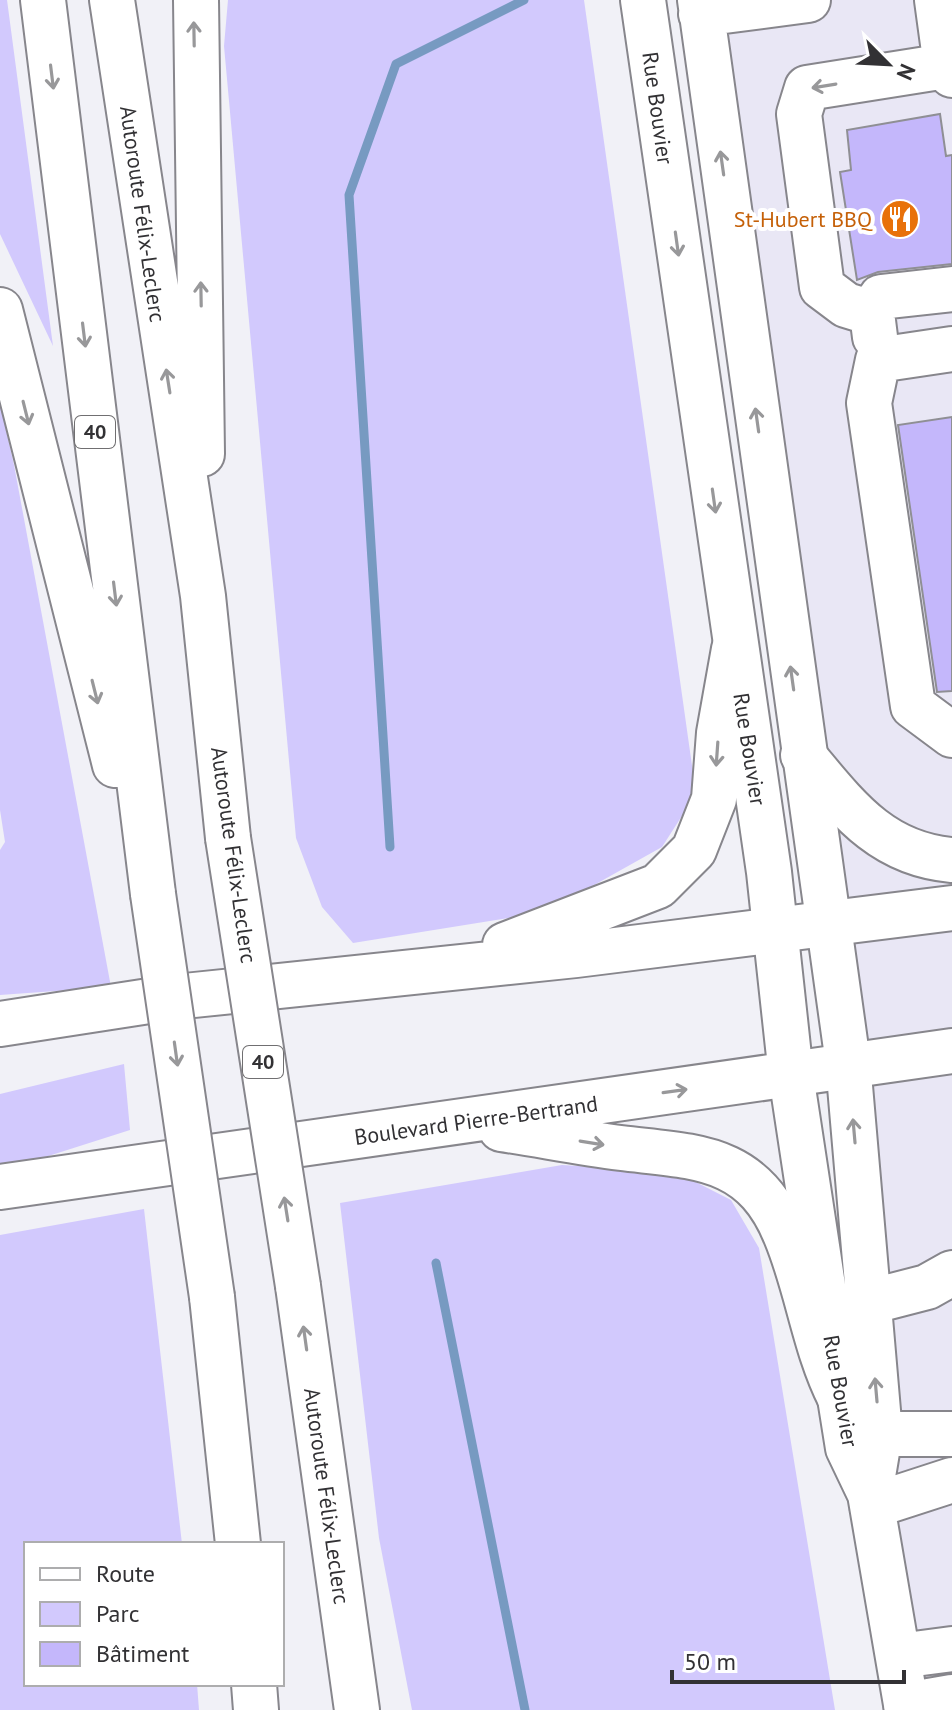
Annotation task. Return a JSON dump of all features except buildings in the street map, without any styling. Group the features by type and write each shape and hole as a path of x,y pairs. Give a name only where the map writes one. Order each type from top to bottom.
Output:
{"main road":[{"name":"40","path":"43,0 151,878 212,1297 238,1542"},
{"name":"Autoroute Félix-Leclerc","path":"112,0 203,596 228,838 298,1286 357,1710"},
{"path":"196,0 203,596"},
{"name":"Rue Bouvier","path":"643,0 776,929 791,1075 840,1398 848,1448 871,1500 907,1707"},
{"path":"700,7 808,0"},
{"path":"872,313 846,305 822,287 799,114 807,88 950,69 937,0"},
{"name":"Rue Bouvier","path":"700,7 848,1063 880,1434 871,1500"},
{"path":"952,289 881,297 872,313 878,360 869,403 913,706 952,735"},
{"path":"0,310 107,742 151,878"},
{"path":"878,360 952,349"},
{"path":"446,967 658,886 694,850 714,799 719,733 734,649"},
{"path":"803,755 860,821 906,849 932,859 952,860"},
{"path":"0,1024 175,997 576,955 776,929 829,926 952,908"},
{"name":"Boulevard Pierre-Bertrand","path":"0,1187 791,1075 848,1063 952,1051"},
{"path":"459,1122 623,1148 671,1151 710,1159 738,1173 760,1195 787,1237 824,1367 840,1398"},
{"path":"869,1302 927,1287 952,1273"},
{"path":"880,1434 952,1434"},
{"path":"871,1500 952,1480"},
{"path":"347,1637 366,1710"},
{"path":"899,1656 952,1649"},
{"path":"254,1686 256,1710"},
{"path":"907,1707 952,1697"}],"shaded area":[{"path":"703,0 952,0 952,1710 905,1710 848,1063"}],"green space":[{"path":"0,0 7,0 53,346 0,234"},
{"path":"228,0 584,0 696,794 662,847 546,912 353,943 322,907 296,838 224,46"},
{"path":"0,403 111,987 0,995 0,850 5,842 0,810"},
{"path":"124,1064 130,1130 39,1159 0,1165 0,1094"},
{"path":"562,1165 676,1172 731,1200 759,1248 835,1710 412,1710 379,1538 340,1203"},
{"path":"144,1209 182,1542 24,1542 24,1686 197,1686 199,1710 0,1710 0,1235"}],"waterway":[{"path":"390,847 349,195 396,64 524,0"},
{"path":"436,1263 525,1710"}],"place":[{"name":"St-Hubert BBQ","path":"900,219"}]}
